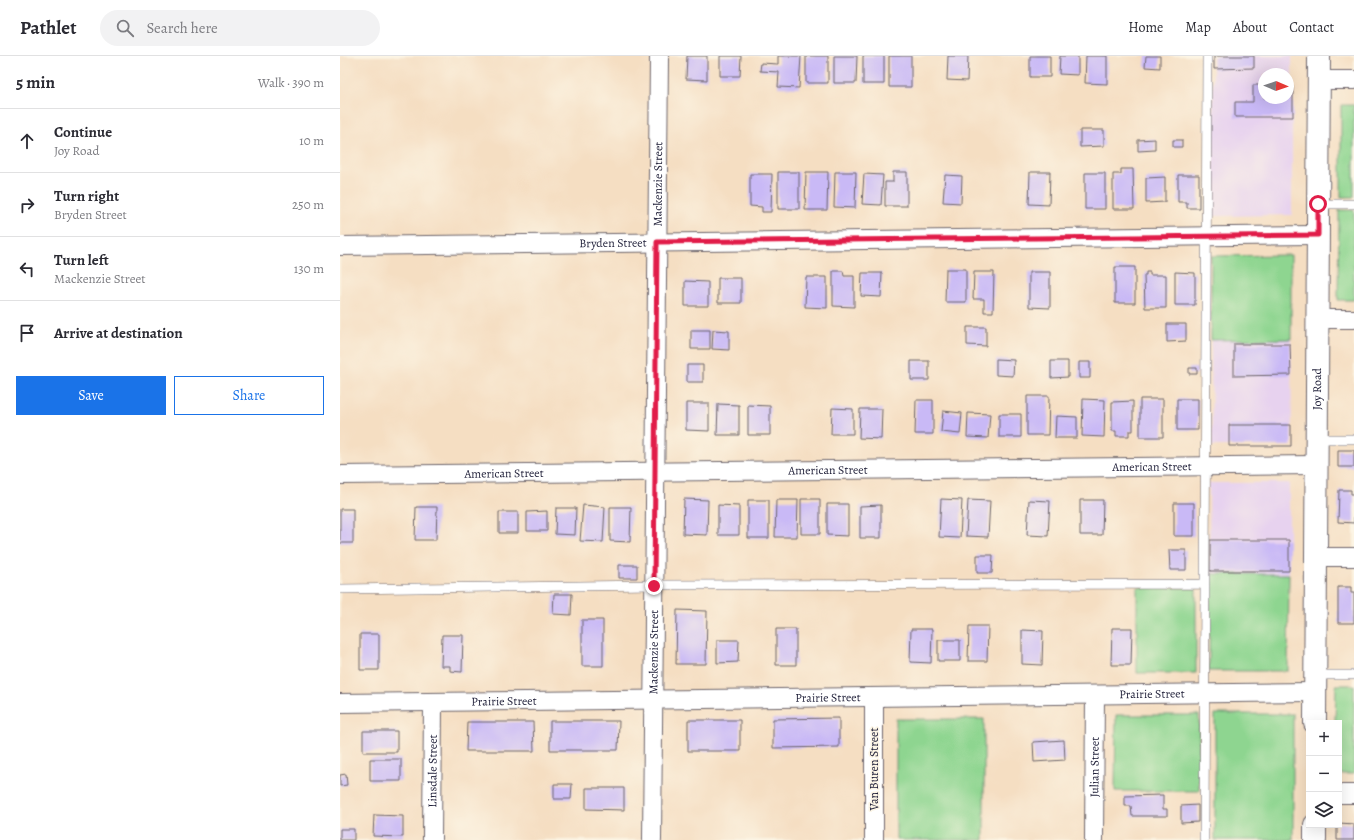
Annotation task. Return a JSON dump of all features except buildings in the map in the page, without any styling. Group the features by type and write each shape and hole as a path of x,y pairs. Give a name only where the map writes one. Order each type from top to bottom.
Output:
{"street":[{"name":"Mackenzie Street","path":"652,840 659,56"},
{"name":"Joy Road","path":"1315,720 1319,56"},
{"path":"1319,80 1354,80"},
{"name":"Bryden Street","path":"340,246 1206,235 1318,235"},
{"path":"1317,319 1354,319"},
{"name":"American Street","path":"340,475 1317,465"},
{"path":"1316,557 1354,557"},
{"name":"Prairie Street","path":"340,703 1205,694 1316,684"},
{"name":"Julian Street","path":"1094,840 1095,695"},
{"name":"Van Buren Street","path":"874,697 874,840"},
{"name":"Linsdale Street","path":"432,840 433,702"},
{"path":"1342,794 1354,794"},
{"path":"1315,828 1315,840"}],"lane":[{"path":"1204,840 1207,56"},
{"path":"1318,204 1354,204"},
{"path":"1317,439 1354,439"},
{"path":"340,589 1205,584"},
{"path":"1316,684 1354,675"}],"shaded area":[{"path":"1213,56 1292,56 1292,68 1258,68 1258,104 1292,104 1292,215 1213,216"},
{"path":"1291,339 1292,446 1212,446 1211,340"},
{"path":"1209,483 1289,483 1289,574 1210,574"}],"green space":[{"path":"1341,105 1354,105 1354,197 1341,197"},
{"path":"1339,210 1354,210 1354,300 1338,300"},
{"path":"1291,255 1291,339 1211,340 1211,256"},
{"path":"1210,574 1289,574 1288,671 1209,671"},
{"path":"1137,587 1196,588 1196,673 1137,673"},
{"path":"1336,685 1354,685 1354,774 1342,774 1342,720 1335,720"},
{"path":"1215,714 1293,714 1293,840 1215,840"},
{"path":"1116,715 1199,715 1199,791 1115,791"},
{"path":"896,719 984,719 984,840 896,840"}],"route":[{"path":"654,586 657,242 1318,235 1318,204"}]}
